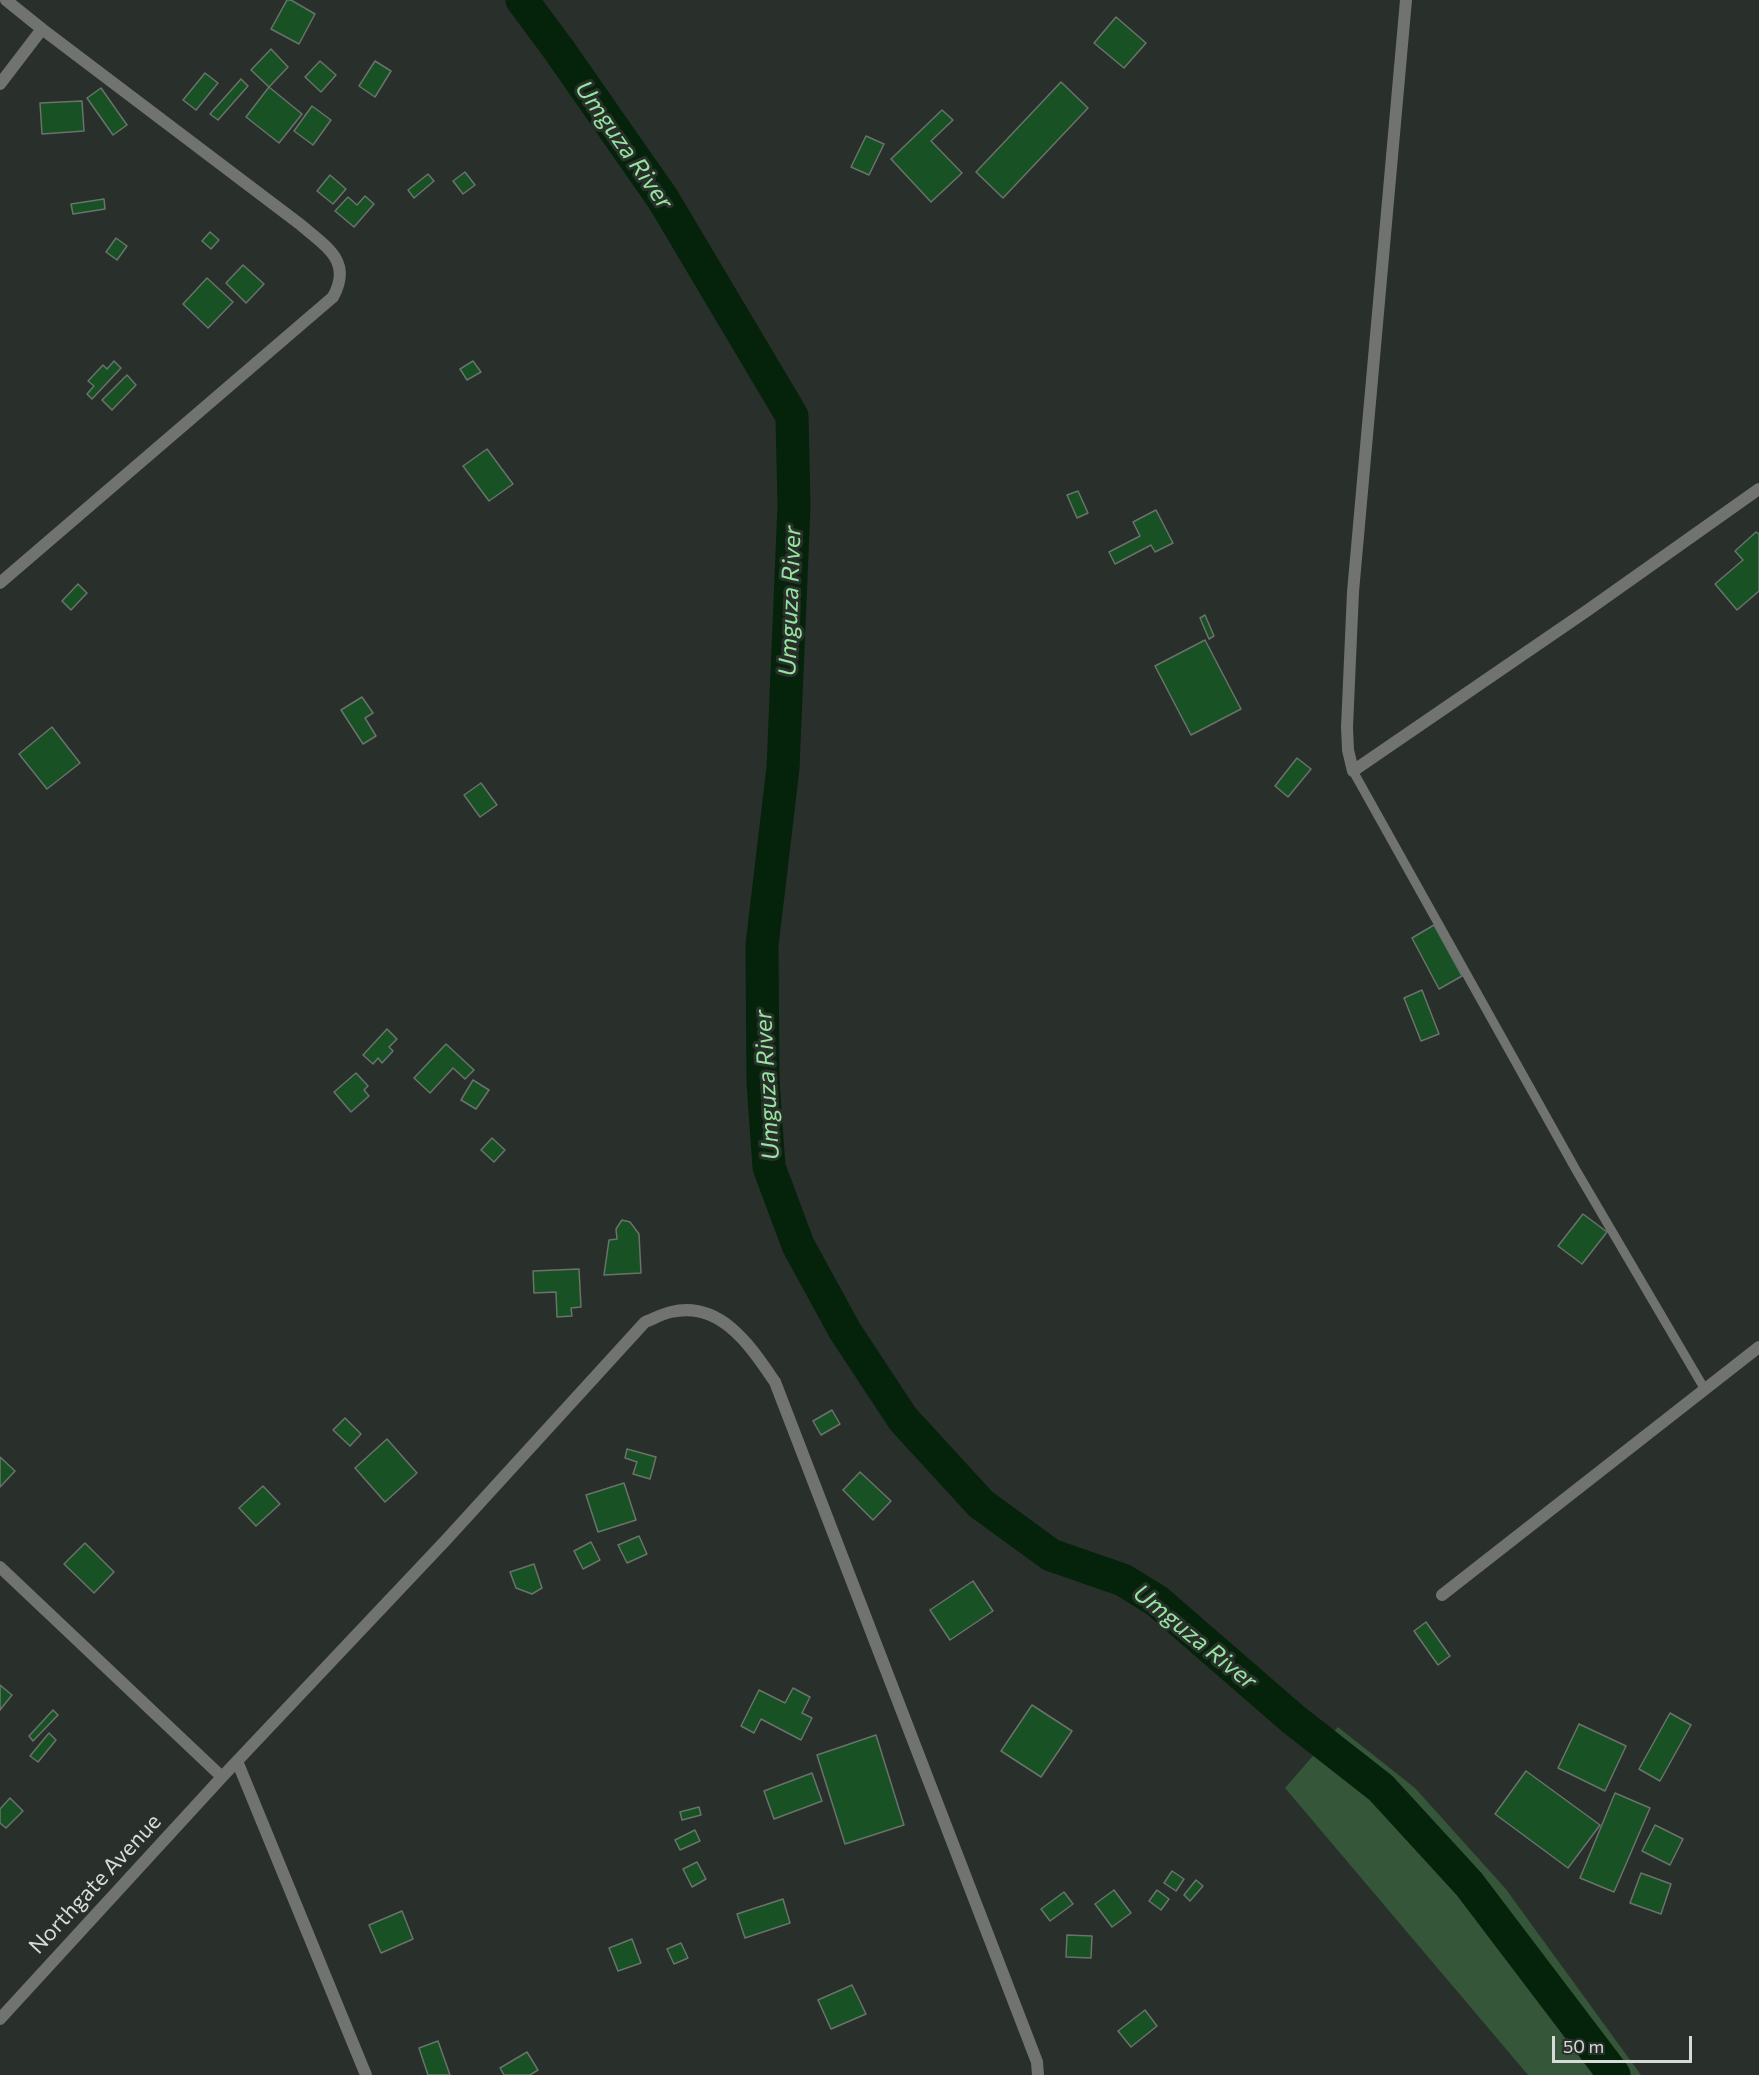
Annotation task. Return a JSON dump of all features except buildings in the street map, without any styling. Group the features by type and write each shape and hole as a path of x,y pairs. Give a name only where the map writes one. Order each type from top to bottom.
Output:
{"street":[{"path":"0,583 333,297 340,286 341,276 341,268 333,254 301,225 6,0"},
{"path":"1406,0 1353,592 1347,727 1353,771 1588,610 1759,489"},
{"path":"0,84 42,29"},
{"name":"Northgate Avenue","path":"0,2019 222,1777 446,1540 645,1322 672,1312 709,1314 735,1330 755,1353 775,1382 1037,2062 1038,2075"},
{"path":"1442,1595 1759,1347"},
{"path":"0,1567 222,1777"},
{"path":"237,1761 366,2075"}],"lane":[{"path":"1353,771 1576,1170 1704,1388"}],"green space":[{"path":"1338,1727 1415,1788 1505,1888 1641,2075 1528,2075 1285,1788"}],"waterway":[{"name":"Umguza River","path":"522,0 663,199 792,416 794,506 783,768 762,945 763,1082 769,1167 798,1245 845,1331 903,1419 981,1504 1051,1555 1123,1580 1157,1601 1293,1719 1381,1788 1469,1884 1614,2075"}]}
